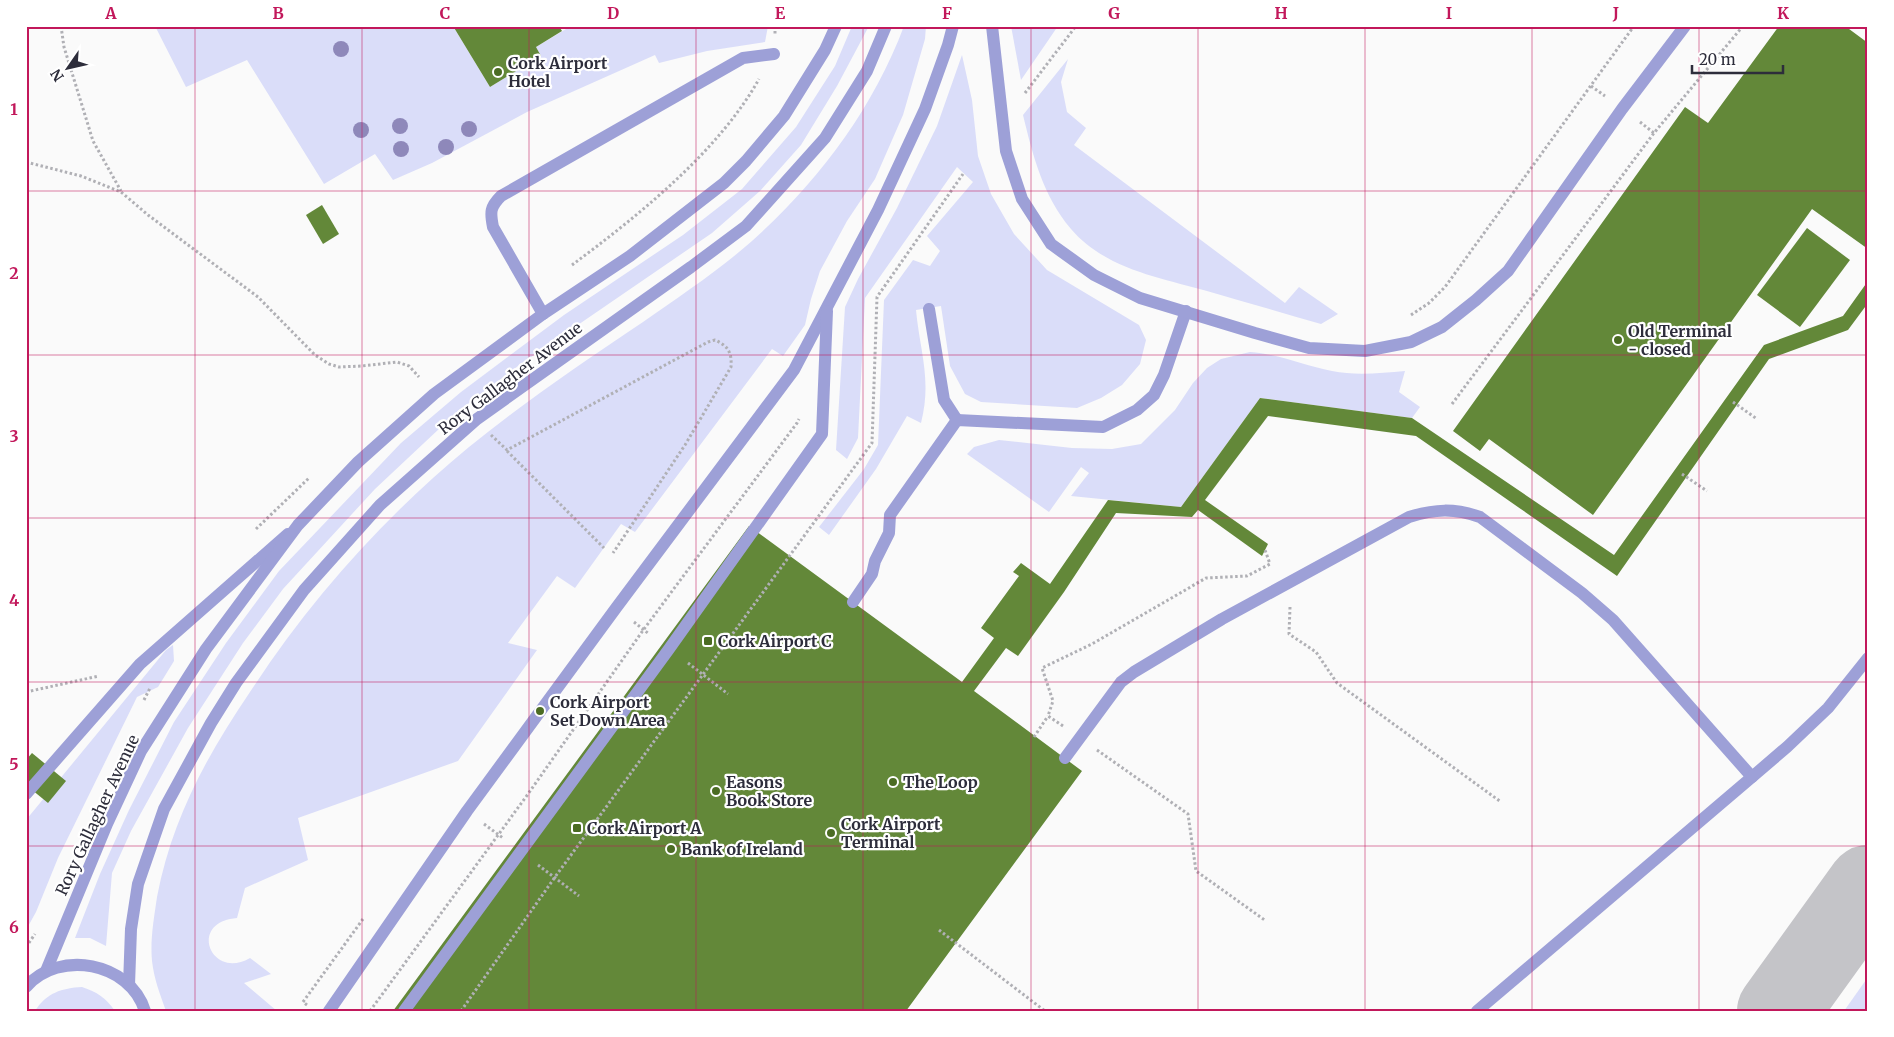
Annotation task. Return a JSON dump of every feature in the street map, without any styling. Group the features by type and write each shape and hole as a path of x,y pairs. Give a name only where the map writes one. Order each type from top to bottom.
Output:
{"street":[{"name":"Rory Gallagher Avenue","path":"46,971 107,824 142,751 206,648 298,525 358,462 452,378 630,256 724,183 784,116 825,50 836,26"},
{"name":"Rory Gallagher Avenue","path":"129,985 131,929 138,884 164,809 226,699 304,590 380,505 477,419 746,226 825,138 868,71 886,26"},
{"path":"328,1011 467,812 616,608 794,370 878,210 925,109 953,26"},
{"path":"992,26 1006,151 1022,199 1050,244 1094,276 1140,298 1309,348 1365,351 1411,342 1442,327 1508,271 1622,109 1685,26"},
{"path":"543,314 494,227 491,216 492,205 501,196 743,58 774,54"},
{"path":"404,1011 822,434 827,308"},
{"path":"929,308 944,400 957,420"},
{"path":"957,420 1103,427 1138,410 1154,394 1164,375 1186,311"},
{"path":"853,602 872,574 875,561 889,532 890,515 957,420"},
{"path":"1065,758 1121,682 1134,672 1222,619 1409,517 1427,511 1444,510 1462,511 1480,517 1582,593 1613,620 1752,777"},
{"path":"26,794 140,664 298,525"},
{"path":"1478,1011 1787,747 1828,708 1868,658"},
{"name":"Rory Gallagher Avenue","path":"26,987 46,971 68,965 90,965 111,972 129,985 143,1004 145,1011"}],"path":[{"path":"61,26 66,55 93,141 121,192"},
{"path":"1025,93 1076,26"},
{"path":"1404,319 1429,303 1445,287 1634,26"},
{"path":"1452,404 1654,133 1743,26"},
{"path":"26,162 81,176 121,192 148,215 258,297 315,355 329,364 362,366 397,362 409,366 423,381"},
{"path":"461,1011 555,877 872,443 877,297 963,174"},
{"path":"507,450 708,342 715,340 726,345 732,357 731,367 685,445 613,554"},
{"path":"1733,402 1757,419"},
{"path":"370,1011 528,794 644,629 798,423"},
{"path":"487,432 604,548"},
{"path":"1682,474 1707,491"},
{"path":"1265,550 1270,564 1290,599 1289,634 1316,652 1337,683 1501,802"},
{"path":"1034,737 1048,716 1053,702 1042,668 1092,644 1206,578 1247,576 1270,564"},
{"path":"627,617 649,634"},
{"path":"688,663 728,694"},
{"path":"1048,716 1188,814 1196,871 1266,921"},
{"path":"939,930 1045,1011"}],"shaded area":[{"path":"155,26 453,26 490,87 541,56 536,47 571,26 768,26 765,42 707,51 659,63 655,55 527,112 432,163 393,180 375,154 324,184 247,60 186,87"},
{"path":"852,26 869,26 837,86 801,145 760,191 712,233 518,366 456,413 375,489 283,589 243,643 188,728 131,831 112,873 106,946 90,938 75,938 100,874 129,810 174,722 226,643 279,571 401,443 461,392 564,315 683,235 742,189 796,127 835,66"},
{"path":"904,26 926,26 925,39 903,115 875,179 847,221 820,271 805,325 783,356 772,349 635,532 621,524 575,588 557,576 508,643 537,650 458,761 298,818 308,860 245,888 237,918 222,922 212,929 209,938 210,948 216,957 224,962 236,963 250,958 271,974 244,983 277,1011 166,1011 154,974 152,961 153,929 163,868 181,815 205,765 234,716 273,658 350,561 407,502 438,474 511,414 712,273 752,241 776,218 821,169 860,115 891,57"},
{"path":"1011,26 1058,26 1021,80"},
{"path":"962,55 972,100 978,156 991,194 1014,234 1047,270 1139,325 1146,340 1140,364 1122,385 1101,398 1077,408 981,402 965,394 950,366 941,306 916,310 925,379 924,408 921,423 907,416 876,469 829,535 819,527 864,469 878,445 884,300 913,260 930,266 940,251 927,236 973,182 957,167 865,298 858,438 847,459 836,450 845,307 937,126"},
{"path":"1068,59 1061,82 1067,112 1086,128 1074,145 1285,303 1299,287 1338,314 1321,324 1134,270 1100,254 1085,243 1061,216 1046,189 1035,160 1023,115"},
{"path":"1250,352 1271,355 1341,373 1368,374 1405,371 1399,392 1420,407 1412,418 1260,398 1181,507 1071,496 1089,473 1081,467 1049,512 967,454 974,447 999,440 1072,448 1112,449 1141,444 1175,410 1193,383 1207,368 1221,359"},
{"path":"173,645 174,661 158,687 137,697 58,858 36,912 26,930 26,820 166,650"},
{"path":"1868,977 1868,1011 1844,1011"},
{"path":"82,987 101,996 115,1011 35,1011 49,996 61,990"}],"building":[{"name":"Cork Airport Hotel","path":"453,26 559,26 562,31 536,47 541,56 490,87"},
{"name":"Old Terminal - closed","path":"1779,26 1845,26 1868,43 1868,249 1812,209 1593,515 1489,439 1480,451 1453,431 1685,107 1708,123"},
{"path":"322,205 339,234 323,244 306,215"},
{"path":"1807,228 1850,260 1800,327 1757,295"},
{"name":"Cork Airport Terminal","path":"1868,281 1868,303 1848,330 1769,359 1617,576 1416,436 1268,416 1205,500 1268,544 1262,556 1198,510 1192,517 1116,513 1064,592 1018,656 1006,648 974,691 1082,771 906,1011 393,1011 749,526 962,682 994,638 981,628 1019,576 1013,572 1021,563 1050,584 1108,500 1181,507 1260,398 1412,418 1614,555 1764,345 1843,316"},
{"path":"32,753 66,781 48,803 26,785 26,760"}],"taxiway":[{"path":"1778,1011 1868,886"}],"place":[{"name":"Cork Airport Hotel","path":"498,72"},
{"name":"Old Terminal - closed","path":"1618,340"},
{"name":"Cork Airport C","path":"708,641"},
{"name":"Cork Airport Set Down Area","path":"540,711"},
{"name":"The Loop","path":"893,782"},
{"name":"Easons Book Store","path":"716,791"},
{"name":"Cork Airport A","path":"577,828"},
{"name":"Cork Airport Terminal","path":"831,833"},
{"name":"Bank of Ireland","path":"671,849"}]}
